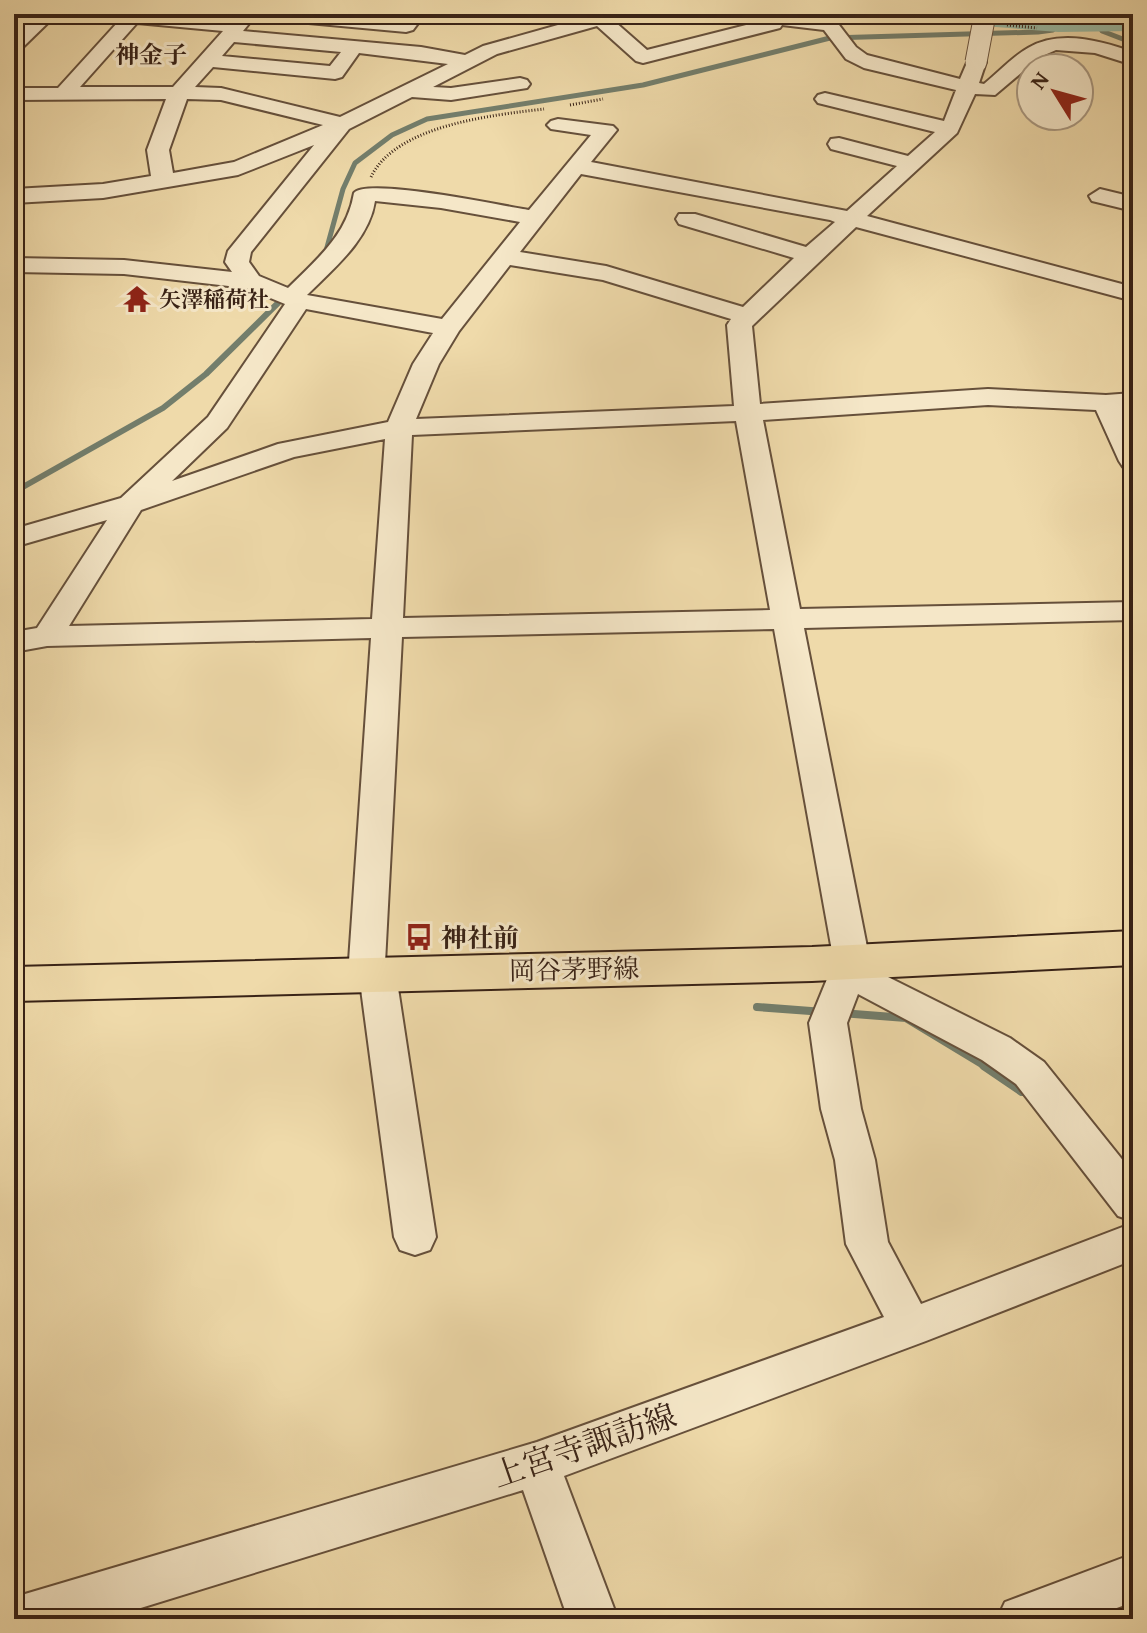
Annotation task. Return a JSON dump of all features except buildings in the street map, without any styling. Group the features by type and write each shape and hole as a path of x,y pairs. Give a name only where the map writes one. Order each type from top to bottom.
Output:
{"main road":[{"name":"岡谷茅野線","path":"14,984 852,962 1133,948"}],"street":[{"path":"14,45 48,14"},
{"path":"93,14 238,25 354,47 467,61"},
{"path":"276,14 406,26 416,14"},
{"path":"739,14 829,25 854,56 871,64 988,91 1036,51 1053,46 1129,46"},
{"path":"985,14 969,87 950,129 746,316 739,325 738,337 748,413 852,962 873,986 996,1049 1030,1073 1133,1204"},
{"path":"63,94 134,16"},
{"path":"14,196 103,191 238,168 343,124 490,50 609,16 643,57 795,19"},
{"path":"163,180 158,150 179,93 238,25"},
{"path":"207,60 335,73 354,47"},
{"path":"409,91 451,94 520,84"},
{"path":"14,94 221,94 343,124"},
{"path":"825,99 950,129"},
{"path":"415,1237 372,976 386,628 399,428 426,364 448,328 606,130 559,113"},
{"path":"251,281 237,262 240,251 343,124"},
{"path":"839,144 911,163"},
{"path":"576,166 853,218 1133,294 1130,309 1133,311"},
{"path":"47,636 131,504 218,422 296,299 353,234 364,212 365,193 441,201 534,218"},
{"path":"1100,196 1133,204"},
{"path":"687,219 811,256"},
{"path":"504,257 606,273 746,316"},
{"path":"14,265 124,267 251,281 296,299 448,328"},
{"path":"14,538 131,504 288,450 399,428 748,413 988,397 1120,402 1133,461"},
{"path":"14,642 47,636 1133,611"},
{"path":"852,962 828,1023 841,1109 855,1160 867,1244 911,1327"},
{"name":"上宮寺諏訪線","path":"25,1619 537,1464 911,1327 1133,1241"},
{"path":"537,1464 593,1619"},
{"path":"1022,1619 1133,1578"}],"path":[{"path":"365,193 375,167 412,139 441,125 474,117 559,113 603,99"}],"waterway":[{"path":"933,14 1058,24 1133,23"},
{"path":"326,251 343,189 355,163 392,135 427,119 643,85 830,38 1038,32 1053,30 1058,24"},
{"path":"1099,25 1102,31 1133,43"},
{"path":"14,492 163,408 206,374 278,303"},
{"path":"757,1007 824,1012"},
{"path":"841,1013 906,1018 986,1067"},
{"path":"986,1067 1022,1091"}],"place":[{"name":"矢澤稲荷社","path":"137,299"},
{"name":"神社前","path":"419,937"}],"district":[{"name":"神金子","path":"151,54"}]}
